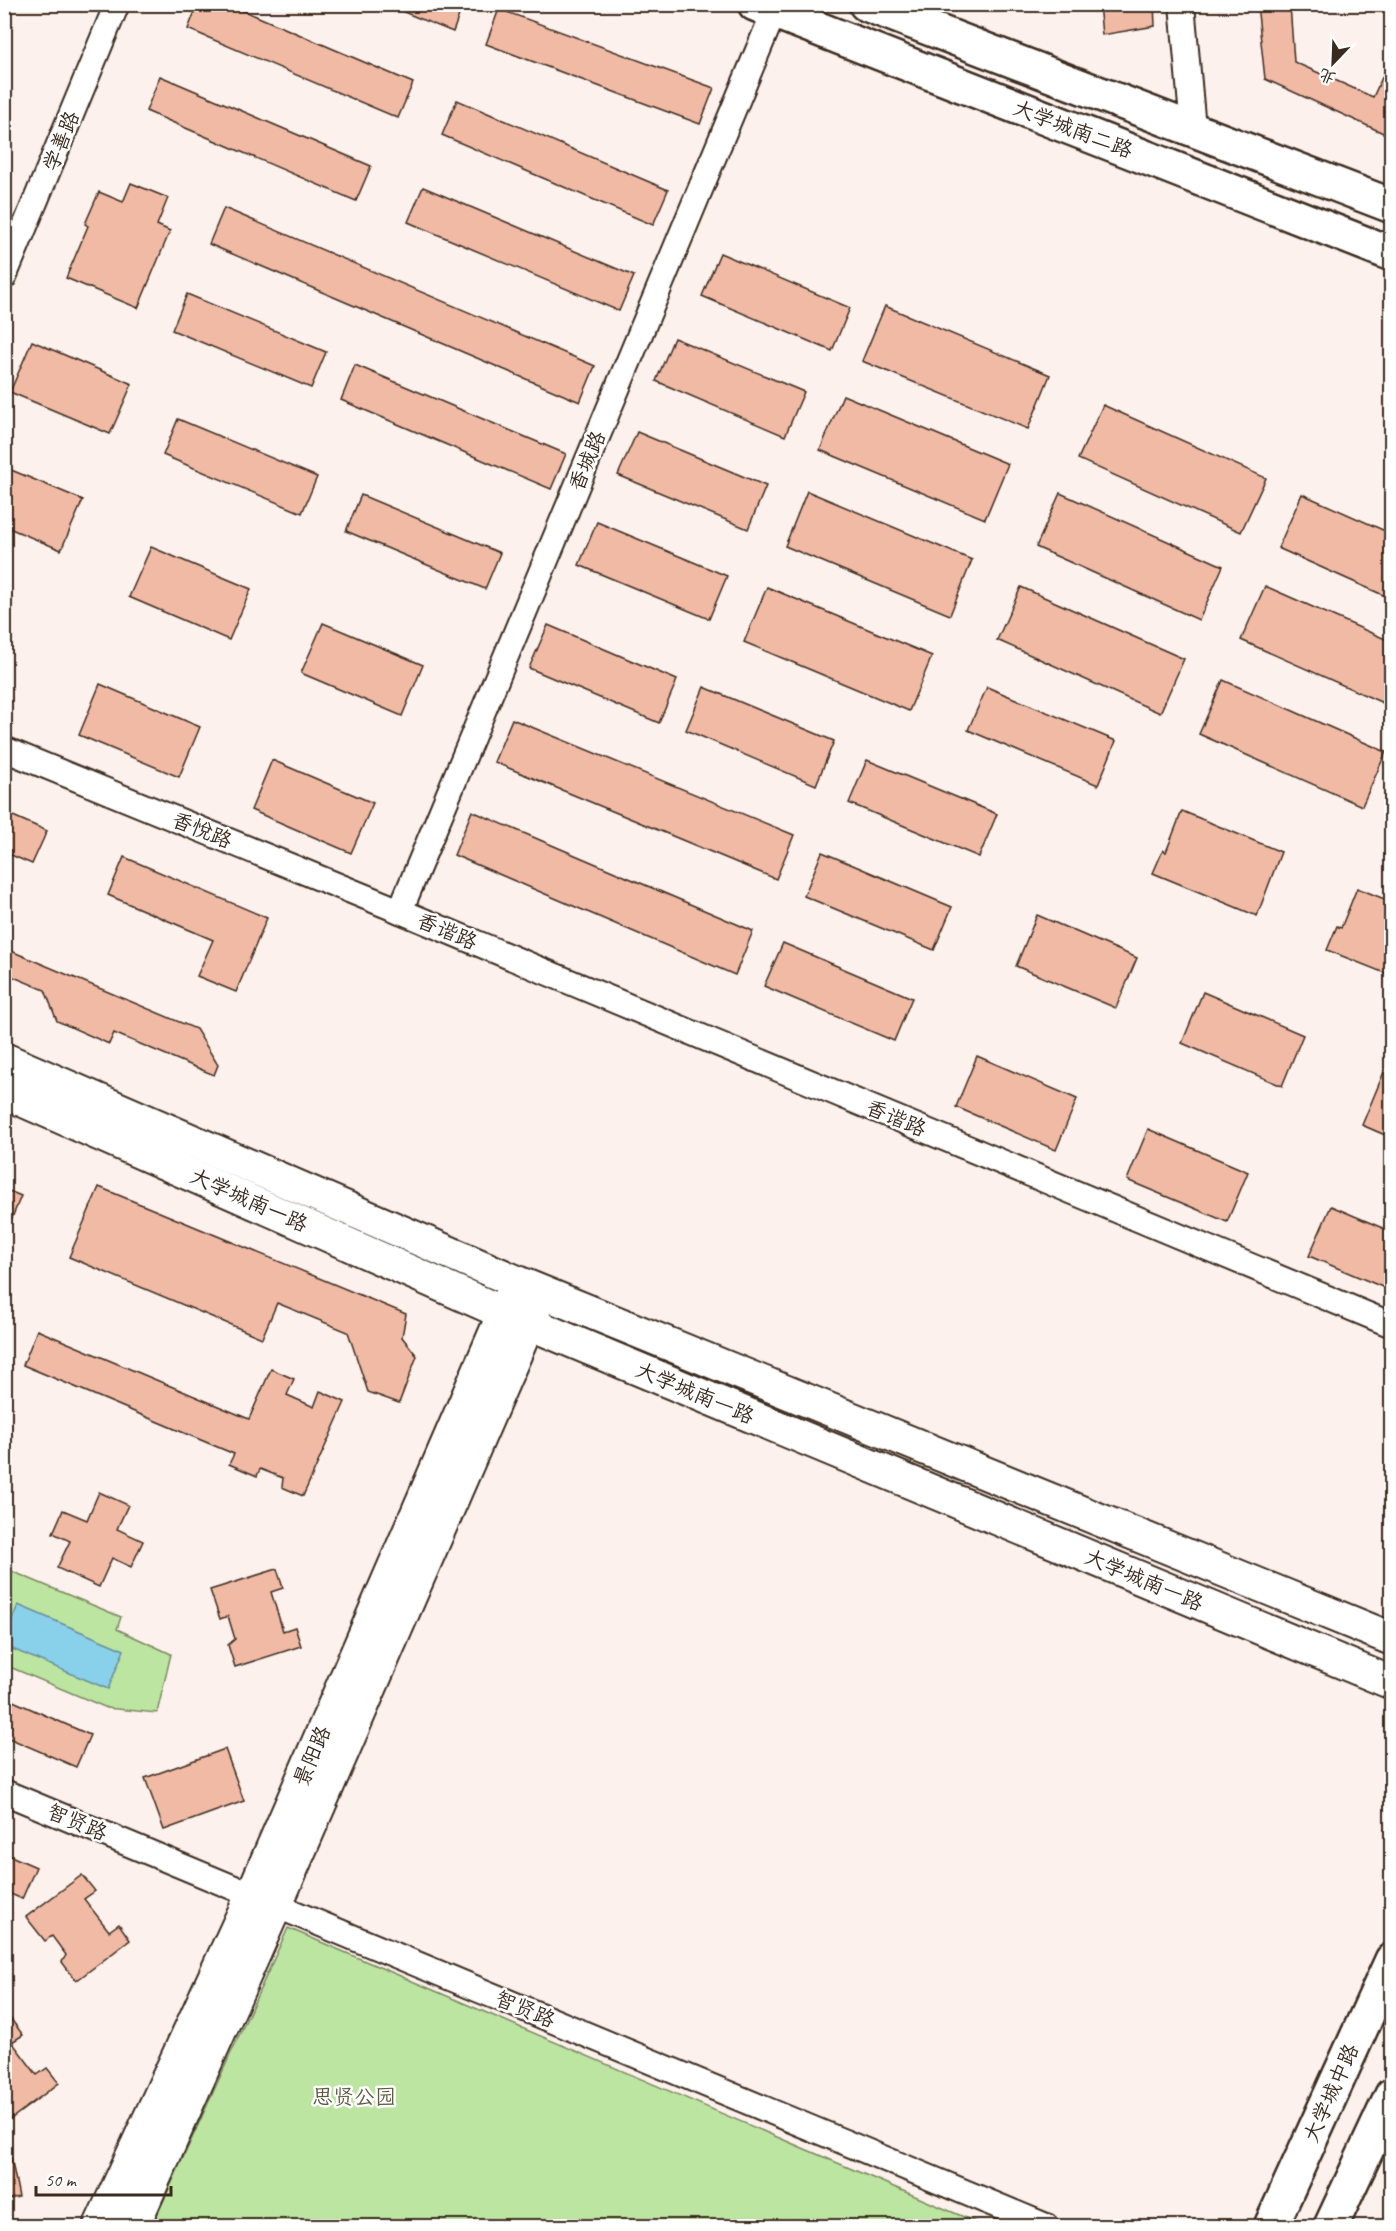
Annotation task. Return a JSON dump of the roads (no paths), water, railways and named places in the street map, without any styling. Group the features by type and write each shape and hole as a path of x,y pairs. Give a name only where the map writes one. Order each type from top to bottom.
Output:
{"highway":[{"name":"大学城南二路","path":"866,4 1392,206"},
{"name":"大学城南二路","path":"764,8 1392,254"},
{"name":"大学城中路","path":"1271,2226 1392,1960"},
{"path":"1331,2226 1392,2095"}],"main road":[{"name":"大学城南一路","path":"4,1059 529,1287 1392,1639"},
{"name":"大学城南一路","path":"4,1092 517,1318 1392,1683"},
{"name":"景阳路","path":"134,2226 264,1900 529,1287"},
{"name":"景阳路","path":"100,2226 264,1900"}],"street":[{"name":"学善路","path":"4,277 117,4"},
{"path":"1182,4 1193,129"},
{"name":"香城路","path":"400,911 764,8"},
{"name":"香悦路","path":"4,749 400,911"},
{"name":"香谐路","path":"400,911 1392,1325"},
{"name":"智贤路","path":"4,1792 1046,2226"}],"water":[{"path":"18,1605 124,1650 108,1689 5,1646 5,1637"}],"park label":[{"name":"思贤公园","path":"354,2097"}]}
